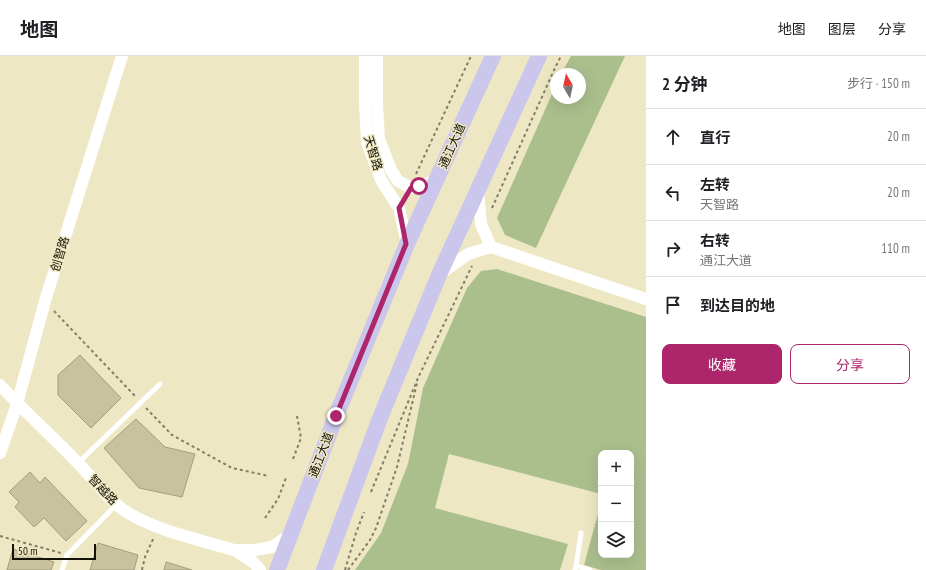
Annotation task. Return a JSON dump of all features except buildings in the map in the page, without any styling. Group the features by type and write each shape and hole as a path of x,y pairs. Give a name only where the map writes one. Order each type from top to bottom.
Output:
{"main road":[{"name":"通江大道","path":"277,570 336,416 406,244 493,56"},
{"path":"324,570 380,418 439,275 539,56"}],"street":[{"name":"创智路","path":"0,453 17,404 45,301 122,56"},
{"name":"天智路","path":"365,56 367,142 381,180 399,208 406,244"},
{"name":"天智路","path":"377,56 379,139 391,170 398,181 411,188"},
{"path":"411,188 436,181"},
{"path":"478,191 481,224 491,247"},
{"path":"439,275 468,254 491,247 646,299"},
{"name":"智越路","path":"0,385 17,404 78,463 116,506 158,527 234,550"},
{"path":"234,550 254,550 272,547 290,535"},
{"path":"234,550 253,562 260,570"}],"lane":[{"path":"78,463 160,384"},
{"path":"62,570 67,555 116,506"},
{"path":"581,533 575,568 590,570"}],"path":[{"path":"411,188 414,177 471,56"},
{"path":"555,68 561,56"},
{"path":"45,301 172,434 232,468 269,476"},
{"path":"346,570 370,540 376,528 397,467 418,378 371,492"},
{"path":"293,459 301,438 297,416"},
{"path":"265,518 278,499 286,478"},
{"path":"346,570 356,533 364,512"},
{"path":"142,570 145,557 158,527"},
{"path":"0,536 67,555"}],"green space":[{"path":"571,56 625,56 536,248 505,235 497,218 550,99 550,104 586,104 586,68 564,68"},
{"path":"497,269 646,317 646,570 601,570 584,565 598,514 598,558 634,558 634,450 598,450 598,493 449,454 435,508 568,544 560,570 355,570 381,533 408,464 423,388 467,288 481,271"}],"route":[{"path":"336,416 406,244 399,208 411,188 419,186"}]}
